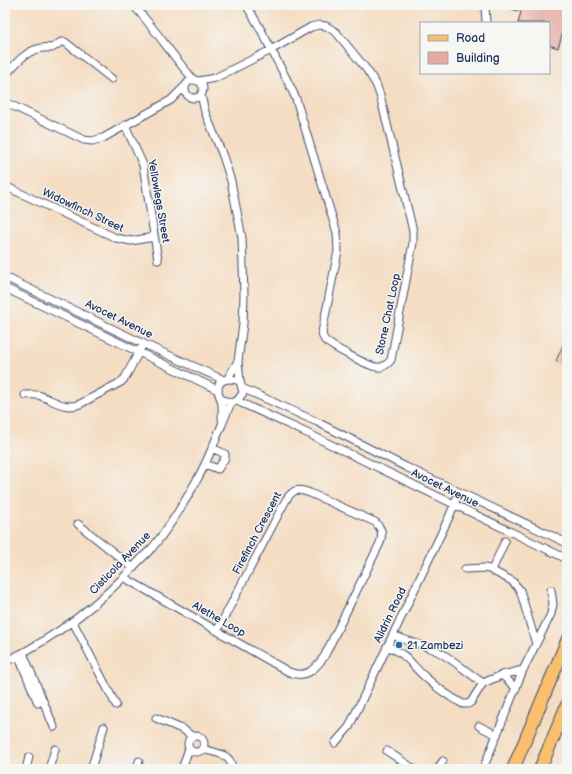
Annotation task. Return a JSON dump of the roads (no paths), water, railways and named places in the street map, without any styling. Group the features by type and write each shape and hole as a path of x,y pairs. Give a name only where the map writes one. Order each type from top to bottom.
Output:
{"main road":[{"path":"513,769 567,641"},
{"path":"540,769 567,705"}],"street":[{"path":"133,5 157,33 181,66 202,85 205,112 223,156 231,181 242,238 244,294 243,324 238,361 242,393 234,402 221,399 218,390 219,386 226,379 238,361"},
{"path":"246,5 255,18 271,50"},
{"path":"485,5 486,22"},
{"name":"Stone Chat Loop","path":"202,92 215,78 271,50 311,27 319,25 326,26 336,32 367,70 376,84 380,95 411,225 413,243 391,360 385,366 376,367 369,365 332,345 323,338 323,327 338,251 337,233 300,111 291,87 271,50"},
{"path":"5,76 18,60 30,51 44,47 52,48 58,43 65,42 112,79"},
{"path":"181,66 185,93 205,112"},
{"name":"Stone Chat Loop","path":"196,80 215,78"},
{"path":"5,102 88,141 103,138 171,100 189,81 196,80"},
{"path":"171,100 197,98 202,92"},
{"name":"Yellowlegs Street","path":"125,125 143,165 158,260"},
{"name":"Widowfinch Street","path":"5,186 116,238 131,241 154,237"},
{"name":"Avocet Avenue","path":"5,277 144,344 226,379"},
{"name":"Avocet Avenue","path":"5,288 218,390"},
{"path":"25,395 39,395 61,405 74,406 121,382 125,378 144,344"},
{"path":"226,379 235,379 241,384"},
{"name":"Avocet Avenue","path":"241,384 387,458 567,543"},
{"name":"Cisticola Avenue","path":"221,399 222,422"},
{"name":"Avocet Avenue","path":"234,402 311,435 567,559"},
{"name":"Cisticola Avenue","path":"5,662 73,622 97,604 125,578 153,547 183,503 205,464 222,422 234,402"},
{"path":"205,464 218,469 225,458 225,454 212,448"},
{"name":"Firefinch Crescent","path":"217,631 286,500 292,492 300,490 310,493 375,522 382,532 382,537 377,549 324,657 313,670 304,675"},
{"name":"Alldrin Road","path":"335,743 349,726 459,492"},
{"path":"78,524 134,568"},
{"path":"492,570 505,541"},
{"path":"465,569 484,568 492,570 512,581 519,588 536,644"},
{"name":"Alethe Loop","path":"125,578 289,672 304,675"},
{"path":"483,769 523,670 551,614 553,604 551,590"},
{"path":"73,622 116,705"},
{"path":"393,635 402,640 419,644 440,653 483,684"},
{"path":"387,646 397,650 407,657 424,677 463,704 468,704 471,702 483,684 502,675 523,670"},
{"path":"20,654 38,703"},
{"path":"20,654 54,727"},
{"path":"502,675 516,688"},
{"path":"156,718 184,730 193,737 198,736 202,739 204,744 202,749"},
{"path":"479,726 497,735"},
{"path":"91,769 104,727"},
{"path":"182,769 189,748 188,743 193,737"},
{"path":"189,748 195,752 202,749 228,757 231,761 231,769"},
{"path":"49,769 55,749"},
{"path":"387,751 414,769"},
{"path":"26,769 29,757"},
{"path":"137,769 139,761"},
{"path":"438,769 443,761"}],"place":[{"name":"21 Zambezi","path":"399,645"}]}
